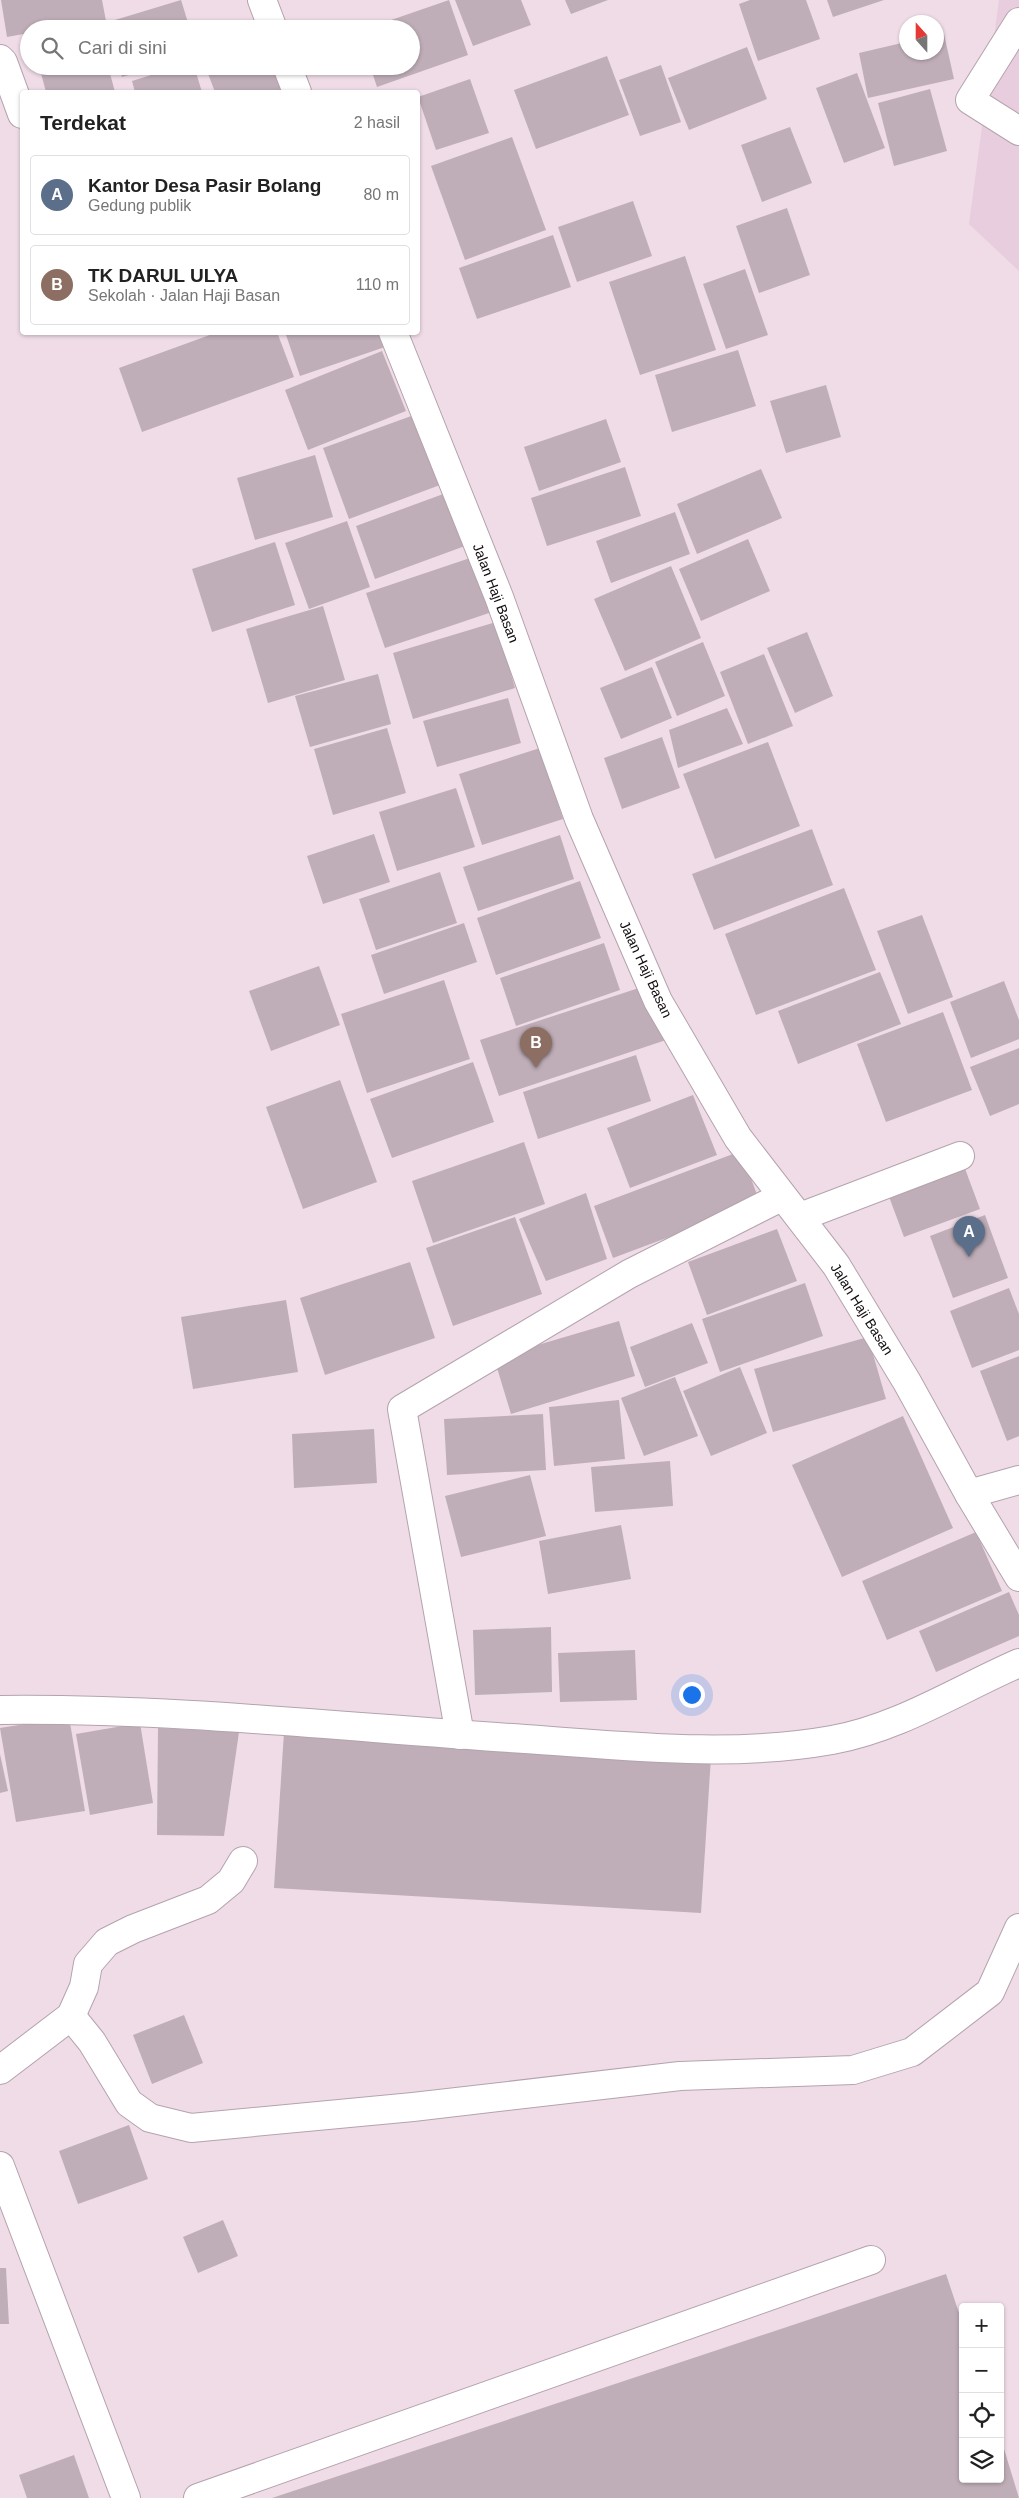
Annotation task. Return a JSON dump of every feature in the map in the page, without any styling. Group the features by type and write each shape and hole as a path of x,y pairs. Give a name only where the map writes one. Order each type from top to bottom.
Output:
{"street":[{"path":"262,0 270,20"},
{"path":"1019,22 970,100 1019,132"},
{"path":"0,59 3,62 20,109"},
{"path":"290,75 296,90"},
{"name":"Jalan Haji Basan","path":"394,335 499,597 579,818 658,1001 738,1138 781,1197 800,1217 836,1265 907,1382 969,1494 1019,1577"},
{"path":"800,1217 960,1156"},
{"path":"460,1735 402,1409 629,1274 781,1197"},
{"path":"969,1494 1019,1480"},
{"path":"0,1710 45,1710 255,1719 460,1735 748,1751 833,1740 900,1721 1019,1663"},
{"path":"0,2070 71,2016 84,1987 88,1964 106,1942 208,1900 232,1881 243,1861"},
{"path":"71,2016 92,2042 129,2103 150,2118 191,2128 414,2107 680,2076 853,2070 912,2052 990,1992 1019,1928"},
{"path":"0,2166 126,2498"},
{"path":"198,2498 871,2260"}],"shaded area":[{"path":"999,0 1019,0 1019,271 969,224"}],"building":[{"path":"1,0 102,0 106,20 20,20 20,35 7,37"},
{"path":"181,0 187,20 115,20"},
{"path":"449,0 468,55 420,72 420,20 391,20"},
{"path":"455,0 521,0 531,25 473,46"},
{"path":"565,0 608,0 571,14"},
{"path":"750,0 806,0 820,39 758,61 739,4"},
{"path":"827,0 884,0 833,17"},
{"path":"944,34 954,79 868,98 859,53 899,44 899,60 944,60"},
{"path":"747,47 767,99 689,130 668,78"},
{"path":"607,56 629,115 536,149 514,90"},
{"path":"661,65 681,122 640,136 619,80"},
{"path":"857,73 885,148 844,163 816,88"},
{"path":"41,75 110,75 114,90 45,90"},
{"path":"151,75 197,75 201,90 134,90 132,81"},
{"path":"208,75 283,75 289,90 214,90"},
{"path":"373,75 411,75 377,87"},
{"path":"470,79 489,133 436,150 420,103 420,96"},
{"path":"930,89 947,151 894,166 878,103"},
{"path":"790,127 812,183 762,202 741,145"},
{"path":"512,137 546,230 465,260 431,166"},
{"path":"633,201 652,256 577,282 558,227"},
{"path":"787,208 810,275 759,293 736,226"},
{"path":"553,235 571,287 477,319 459,268"},
{"path":"685,256 716,350 640,375 609,282"},
{"path":"745,269 768,335 726,349 703,284"},
{"path":"210,335 278,335 294,377 142,432 119,368"},
{"path":"286,335 381,335 385,347 300,376"},
{"path":"738,350 756,406 672,432 655,375"},
{"path":"382,351 406,411 308,450 285,390"},
{"path":"826,385 841,437 786,453 770,401"},
{"path":"414,415 440,485 349,519 323,448"},
{"path":"606,419 621,462 539,491 524,447"},
{"path":"315,455 333,517 255,540 237,478"},
{"path":"625,467 641,516 547,546 531,498"},
{"path":"761,469 782,518 697,554 677,504"},
{"path":"446,493 465,546 375,579 356,526"},
{"path":"675,512 690,554 611,583 596,541"},
{"path":"347,521 370,587 309,609 285,543"},
{"path":"748,539 770,591 701,621 679,569"},
{"path":"275,542 295,605 212,632 192,569"},
{"path":"476,556 495,611 385,648 366,593"},
{"path":"671,566 701,638 625,671 594,599"},
{"path":"323,606 345,680 268,703 246,629"},
{"path":"496,622 515,688 413,719 393,653"},
{"path":"807,632 833,696 795,713 767,648"},
{"path":"703,642 725,696 677,716 655,662"},
{"path":"764,654 793,726 748,744 720,672"},
{"path":"652,667 672,718 621,739 600,688"},
{"path":"378,674 391,724 310,747 295,696"},
{"path":"508,698 521,743 437,767 423,721"},
{"path":"727,708 743,744 678,768 669,730"},
{"path":"387,728 406,793 333,815 314,749"},
{"path":"662,737 680,788 622,809 604,758"},
{"path":"768,742 800,826 715,859 683,774"},
{"path":"540,748 563,819 482,845 459,774"},
{"path":"456,788 475,847 397,871 379,812"},
{"path":"812,829 833,885 714,930 692,874"},
{"path":"374,834 390,882 323,904 307,856"},
{"path":"560,835 574,879 478,911 463,867"},
{"path":"440,872 457,923 376,950 359,899"},
{"path":"580,881 601,938 496,975 477,918"},
{"path":"844,888 876,970 756,1015 725,934"},
{"path":"922,915 953,997 908,1014 877,931"},
{"path":"464,923 477,962 384,994 371,955"},
{"path":"604,943 620,990 516,1026 500,978"},
{"path":"319,966 340,1025 271,1051 249,991"},
{"path":"880,972 901,1024 798,1064 778,1011"},
{"path":"444,980 470,1059 367,1093 341,1014"},
{"path":"1004,981 1019,1020 1019,1039 971,1058 950,1002"},
{"path":"648,985 666,1040 499,1096 480,1040"},
{"path":"943,1012 972,1090 886,1122 857,1044"},
{"path":"1019,1048 1019,1104 990,1116 970,1067"},
{"path":"636,1055 651,1101 538,1139 523,1092"},
{"path":"473,1062 494,1122 392,1158 370,1099"},
{"path":"340,1080 377,1182 303,1209 266,1107"},
{"path":"693,1095 717,1155 630,1188 607,1128"},
{"path":"524,1142 545,1204 433,1243 412,1181"},
{"path":"741,1151 760,1203 613,1258 594,1206"},
{"path":"964,1166 980,1209 904,1237 888,1194"},
{"path":"586,1193 607,1259 546,1281 519,1219"},
{"path":"985,1215 1008,1278 953,1298 930,1236"},
{"path":"515,1217 542,1294 453,1326 426,1248"},
{"path":"777,1229 797,1281 707,1315 688,1262"},
{"path":"410,1262 435,1338 325,1375 300,1298"},
{"path":"805,1283 823,1336 720,1372 702,1319"},
{"path":"1009,1288 1019,1314 1019,1350 972,1368 950,1311"},
{"path":"286,1300 298,1372 193,1389 181,1317"},
{"path":"619,1321 635,1376 511,1414 494,1358"},
{"path":"692,1323 708,1363 645,1387 630,1347"},
{"path":"868,1337 886,1399 773,1432 754,1369"},
{"path":"1019,1356 1019,1436 1007,1441 980,1371"},
{"path":"740,1367 767,1433 711,1456 683,1391"},
{"path":"675,1377 698,1436 644,1456 621,1398"},
{"path":"619,1400 625,1459 554,1466 549,1407"},
{"path":"543,1414 546,1470 447,1475 444,1419"},
{"path":"903,1416 953,1528 842,1577 792,1465"},
{"path":"374,1429 377,1483 294,1488 292,1434"},
{"path":"670,1461 673,1506 595,1512 591,1467"},
{"path":"530,1475 546,1536 461,1557 445,1496"},
{"path":"621,1525 631,1579 548,1594 539,1541"},
{"path":"976,1532 1002,1591 887,1640 862,1581"},
{"path":"1009,1592 1019,1615 1019,1636 936,1672 919,1631"},
{"path":"551,1627 552,1692 475,1695 473,1630"},
{"path":"635,1650 637,1700 560,1702 558,1653"},
{"path":"69,1717 85,1811 16,1822 0,1728"},
{"path":"140,1723 153,1803 90,1815 76,1734"},
{"path":"158,1728 239,1732 224,1836 157,1835"},
{"path":"284,1732 711,1757 701,1913 274,1888"},
{"path":"0,1754 8,1791 0,1793"},
{"path":"184,2015 203,2063 152,2084 133,2035"},
{"path":"129,2125 148,2179 78,2204 59,2151"},
{"path":"223,2220 238,2256 198,2273 183,2237"},
{"path":"0,2268 6,2268 9,2324 0,2324"},
{"path":"946,2274 959,2313 959,2483 1004,2483 1004,2449 1019,2498 272,2498"},
{"path":"74,2455 89,2498 27,2498 19,2475"}],"place":[{"name":"TK DARUL ULYA","path":"536,1068"},
{"name":"Kantor Desa Pasir Bolang","path":"969,1257"}]}
